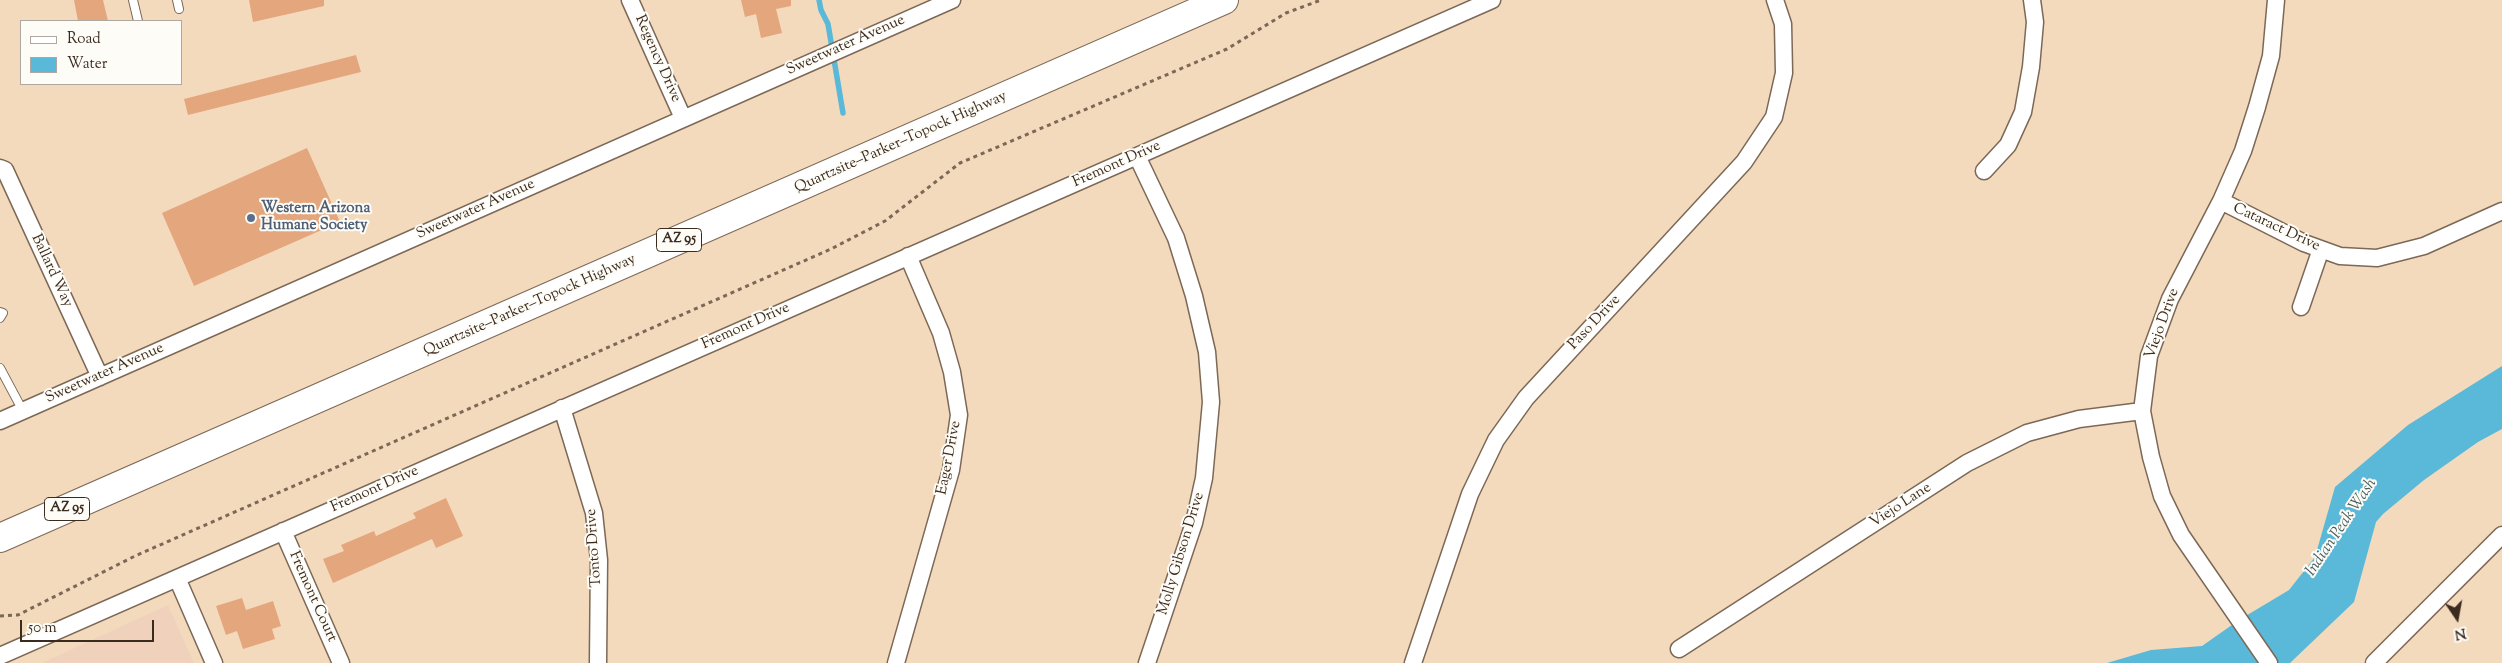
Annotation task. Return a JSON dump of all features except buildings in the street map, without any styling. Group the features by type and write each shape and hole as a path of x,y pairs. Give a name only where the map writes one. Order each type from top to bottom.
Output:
{"highway":[{"name":"Quartzsite–Parker–Topock Highway","path":"0,538 1224,0"}],"street":[{"name":"Regency Drive","path":"630,0 684,118"},
{"name":"Sweetwater Avenue","path":"0,421 952,0"},
{"name":"Fremont Drive","path":"0,656 1492,0"},
{"name":"Paso Drive","path":"1413,663 1470,494 1496,440 1526,398 1744,162 1774,117 1784,73 1783,24 1775,0"},
{"path":"1984,171 2008,145 2023,112 2031,67 2034,22 2032,0"},
{"name":"Viejo Drive","path":"2269,663 2181,535 2162,496 2151,457 2142,411 2149,356 2170,299 2221,201 2243,151 2258,107 2271,56 2276,0"},
{"name":"Molly Gibson Drive","path":"1137,156 1176,238 1194,296 1207,352 1211,402 1204,478 1194,523 1147,663"},
{"name":"Ballard Way","path":"0,168 5,170 100,377"},
{"name":"Cataract Drive","path":"2221,201 2304,243 2340,256 2377,258 2424,246 2502,211"},
{"path":"2301,307 2321,249"},
{"name":"Eager Drive","path":"896,663 951,470 959,415 952,372 941,333 908,256"},
{"name":"Tonto Drive","path":"562,408 594,513 599,560 598,663"},
{"name":"Viejo Lane","path":"1679,649 1967,463 2027,433 2079,419 2142,411"},
{"name":"Fremont Court","path":"283,531 341,663"},
{"path":"2374,663 2502,535"},
{"path":"177,578 214,663"}],"lane":[{"path":"133,0 138,20"},
{"path":"177,0 179,9"},
{"path":"0,312 3,313 0,318"},
{"path":"0,368 23,411"}],"path":[{"path":"0,616 18,615 135,556 831,249 885,221 960,164 1228,49 1286,14 1321,0"}],"shaded area":[{"path":"168,605 194,663 42,663"}],"water":[{"name":"Indian Peak Wash","path":"2502,366 2502,429 2478,442 2424,480 2383,514 2376,522 2354,602 2290,663 2107,663 2151,650 2202,646 2239,620 2289,590 2315,557 2335,487 2408,425"}],"waterway":[{"path":"819,0 821,10 828,24 843,113"}],"place":[{"name":"Western Arizona Humane Society","path":"251,218"}]}
